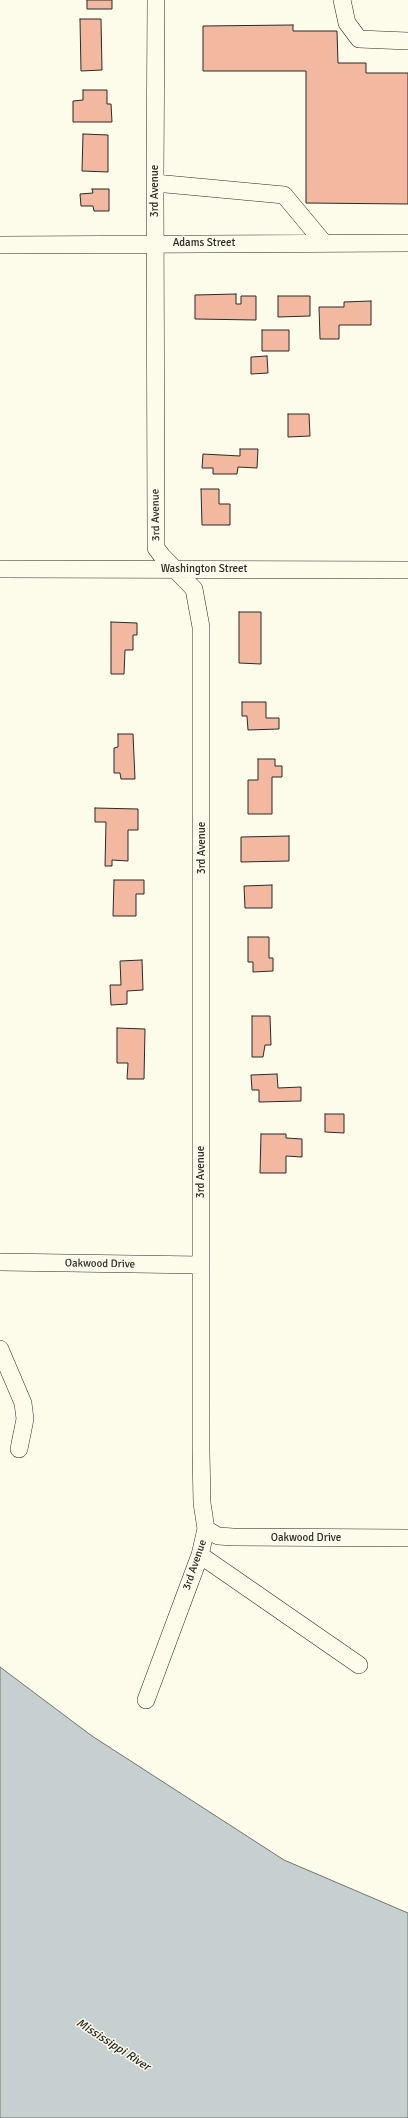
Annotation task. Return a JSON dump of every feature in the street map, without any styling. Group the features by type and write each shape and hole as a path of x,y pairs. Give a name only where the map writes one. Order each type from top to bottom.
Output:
{"street":[{"name":"3rd Avenue","path":"146,1700 200,1555 206,1529 202,1503 201,627 194,589 156,548 154,183 156,0"},
{"path":"342,0 347,23 359,39 408,41"},
{"path":"154,183 284,195 324,243"},
{"name":"Adams Street","path":"0,245 155,243 408,243"},
{"name":"Washington Street","path":"0,569 408,570"},
{"name":"Oakwood Drive","path":"0,1262 201,1265"},
{"path":"0,1349 23,1403 25,1419 19,1449"},
{"name":"Oakwood Drive","path":"206,1529 218,1536 233,1537 408,1538"},
{"path":"200,1555 359,1665"}],"water":[{"name":"Mississippi River","path":"0,1667 92,1736 284,1860 408,1913 408,2118 0,2118"}],"building":[{"path":"87,0 112,0 112,9 87,9"},
{"path":"80,19 101,19 102,70 81,71"},
{"path":"293,25 293,31 337,31 338,63 366,63 366,73 408,73 408,204 306,203 306,71 203,71 203,26"},
{"path":"83,90 107,90 107,104 111,104 112,122 73,122 73,101 83,100"},
{"path":"83,134 108,135 108,172 82,171"},
{"path":"92,189 109,189 109,211 94,211 93,206 81,206 80,194 93,193"},
{"path":"236,294 236,304 241,304 241,296 256,296 256,320 195,319 195,295"},
{"path":"278,296 310,296 310,316 278,317"},
{"path":"371,301 371,325 339,325 339,339 320,339 319,307 344,307 344,302"},
{"path":"262,330 289,330 289,351 262,351"},
{"path":"267,356 268,373 251,374 251,357"},
{"path":"288,414 309,414 310,436 288,437"},
{"path":"240,449 258,449 257,468 238,467 237,474 213,474 213,468 202,468 203,454 240,456"},
{"path":"201,489 219,489 219,504 230,504 230,525 202,525"},
{"path":"239,612 261,612 261,664 239,663"},
{"path":"111,622 137,623 137,635 133,635 133,650 125,650 124,674 111,674"},
{"path":"242,702 266,702 266,718 279,718 279,729 248,730 247,716 242,716"},
{"path":"118,734 133,734 135,779 121,779 120,773 114,773 114,748 118,747"},
{"path":"258,759 275,759 275,766 282,766 282,777 272,777 272,814 248,814 248,780 258,780"},
{"path":"95,808 138,809 138,830 128,830 128,861 112,860 112,866 105,866 106,822 95,822"},
{"path":"289,836 289,861 241,862 241,837"},
{"path":"114,880 144,880 144,894 136,894 136,916 113,916"},
{"path":"272,885 272,908 245,908 244,886"},
{"path":"248,937 269,937 269,958 273,958 273,971 253,972 253,962 248,962"},
{"path":"142,960 143,990 127,991 127,1004 111,1005 110,985 121,985 120,961"},
{"path":"252,1016 270,1016 271,1045 265,1045 263,1057 252,1057"},
{"path":"117,1028 145,1029 144,1079 127,1079 128,1063 117,1063"},
{"path":"277,1074 278,1088 301,1087 301,1101 259,1102 259,1090 252,1090 251,1075"},
{"path":"325,1114 344,1114 344,1133 325,1132"},
{"path":"261,1134 286,1134 286,1138 302,1139 302,1157 286,1156 286,1173 260,1173"}]}
